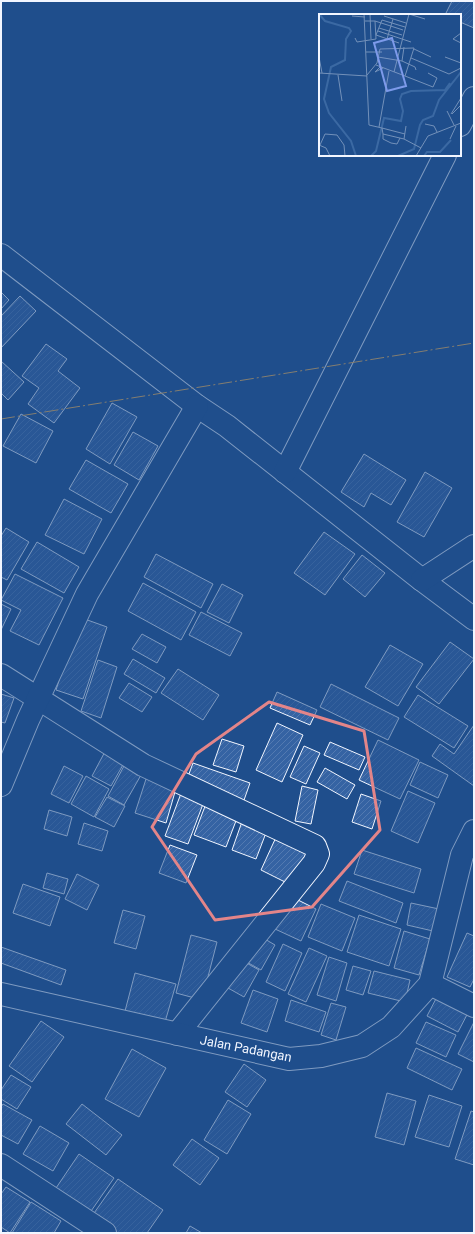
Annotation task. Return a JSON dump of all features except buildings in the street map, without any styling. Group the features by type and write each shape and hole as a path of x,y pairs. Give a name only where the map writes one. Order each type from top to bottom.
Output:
{"street":[{"path":"461,124 474,98"},
{"path":"285,472 444,156"},
{"path":"1,255 197,406 227,426 422,580 474,619"},
{"path":"1,785 38,698 87,594 197,406"},
{"path":"422,580 474,546"},
{"path":"1,674 143,765 315,846 318,854 314,863 176,1034"},
{"name":"Jalan Padangan","path":"1,994 289,1059 321,1056 362,1046 391,1028 430,984 462,855 474,831"},
{"path":"430,984 474,1006"},
{"path":"1,1165 105,1233"}],"highlighted area":[{"path":"269,702 364,731 380,830 312,907 215,920 152,827 196,754"}],"power":[{"path":"1,419 474,343"}]}
